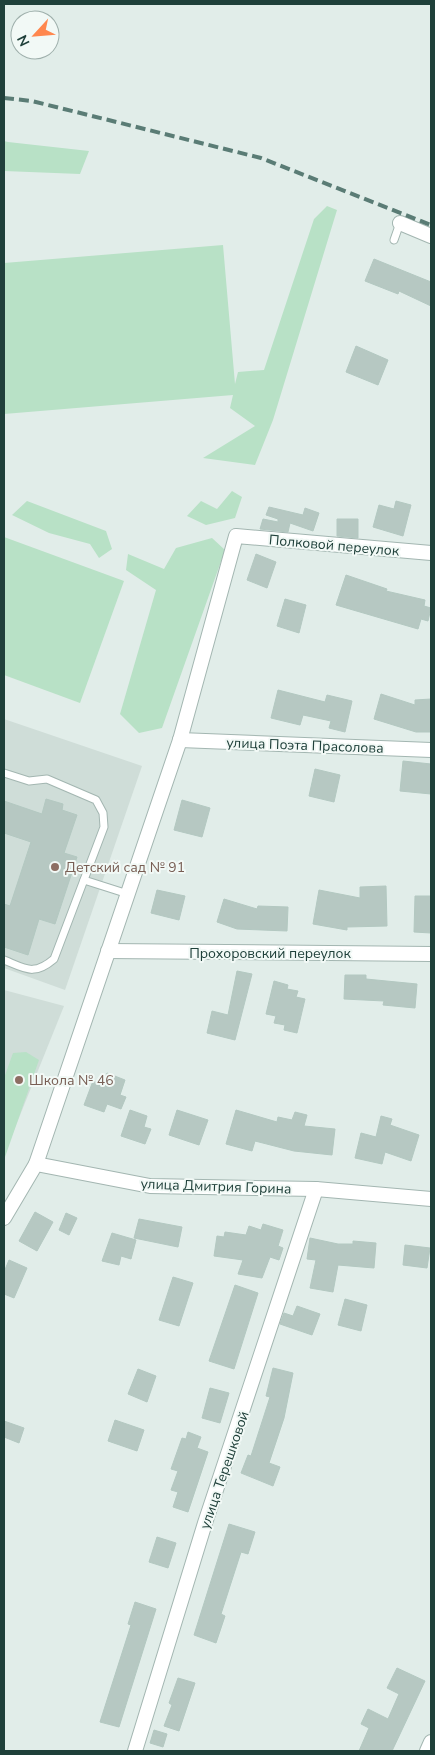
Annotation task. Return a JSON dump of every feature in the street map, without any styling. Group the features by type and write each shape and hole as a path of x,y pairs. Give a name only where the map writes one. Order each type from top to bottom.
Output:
{"street":[{"path":"400,224 431,236"},
{"name":"Полковой переулок","path":"180,740 236,536 431,553"},
{"path":"4,1218 36,1164 180,740"},
{"name":"улица Поэта Прасолова","path":"180,740 431,750"},
{"name":"Прохоровский переулок","path":"108,951 431,954"},
{"name":"улица Дмитрия Горина","path":"36,1164 150,1186 316,1190 431,1199"},
{"name":"улица Терешковой","path":"135,1751 205,1523 316,1190"},
{"path":"428,1751 431,1742"}],"lane":[{"path":"394,240 400,224"},
{"path":"4,773 29,781 47,779 96,800 103,813 104,826 54,960 43,969 31,971 4,960"},
{"path":"84,880 128,894"}],"shaded area":[{"name":"Детский сад № 91","path":"4,719 142,766 65,990 4,968"},
{"name":"Школа № 46","path":"4,990 64,1006 4,1155"}],"green space":[{"path":"4,141 89,151 80,174 4,171"},
{"path":"327,206 337,210 273,420 255,465 203,458 255,426 230,408 233,395 4,414 4,263 223,245 235,384 238,372 264,370 314,219"},
{"path":"232,491 242,497 235,518 206,525 187,516 201,501 217,509"},
{"path":"27,501 106,531 112,549 99,558 90,544 49,533 12,515"},
{"path":"4,537 124,581 80,703 4,675"},
{"path":"212,538 225,550 162,728 139,733 120,714 156,590 126,570 128,554 164,569 176,548"},
{"path":"26,1052 39,1060 4,1160 4,1078 13,1053"}],"building":[{"path":"374,259 431,282 431,306 399,291 398,294 365,281"},
{"path":"356,346 388,360 378,385 346,372"},
{"path":"396,501 411,505 403,536 373,527 379,505 394,509"},
{"path":"269,507 303,515 305,508 319,513 313,531 290,523 288,532 260,529 263,519 278,522 278,519 266,515"},
{"path":"337,519 358,519 358,538 337,536"},
{"path":"256,554 276,562 267,588 247,580"},
{"path":"346,575 387,589 386,591 425,600 424,606 431,608 428,621 421,619 418,629 336,605"},
{"path":"285,599 306,605 299,633 277,626"},
{"path":"278,690 325,702 327,695 352,701 345,732 329,728 331,721 303,715 300,725 271,718"},
{"path":"381,694 415,705 415,700 431,699 431,732 416,732 374,719"},
{"path":"403,761 431,764 431,794 400,791"},
{"path":"315,769 340,775 334,802 309,796"},
{"path":"46,799 63,804 62,810 77,815 64,853 77,857 55,924 39,919 28,955 4,947 4,904 10,906 31,842 4,833 4,801 42,814"},
{"path":"182,800 210,808 202,837 174,830"},
{"path":"386,886 387,926 347,927 347,930 313,924 319,890 360,898 360,887"},
{"path":"157,890 185,896 179,920 151,913"},
{"path":"415,896 431,896 431,933 414,932"},
{"path":"224,899 257,909 258,906 288,907 287,931 237,929 217,922"},
{"path":"237,971 252,974 235,1040 207,1033 212,1011 228,1015"},
{"path":"345,975 366,975 366,979 417,984 415,1008 383,1005 384,1001 344,999"},
{"path":"274,981 288,985 287,989 298,991 296,997 305,999 297,1033 284,1030 285,1025 274,1023 276,1016 266,1014"},
{"path":"107,1073 125,1080 120,1095 126,1097 121,1109 107,1104 104,1112 84,1105 93,1081 103,1085"},
{"path":"130,1110 147,1116 144,1127 151,1129 145,1144 121,1136"},
{"path":"177,1110 208,1120 199,1145 169,1135"},
{"path":"236,1110 277,1122 278,1117 292,1120 295,1112 307,1115 304,1126 335,1129 332,1155 294,1151 255,1141 252,1151 226,1144"},
{"path":"381,1116 392,1119 390,1125 419,1135 411,1161 385,1152 382,1164 355,1158 361,1133 376,1137"},
{"path":"35,1212 53,1222 37,1251 19,1241"},
{"path":"66,1213 77,1218 69,1235 59,1230"},
{"path":"139,1219 182,1227 178,1247 134,1238"},
{"path":"263,1224 283,1230 278,1246 283,1248 279,1260 270,1257 262,1278 238,1274 243,1260 214,1256 217,1236 224,1237 225,1232 246,1235 249,1226 261,1230"},
{"path":"112,1233 136,1240 131,1259 121,1256 119,1265 102,1261"},
{"path":"310,1238 338,1244 353,1244 353,1241 376,1243 374,1268 338,1265 333,1292 310,1288 316,1260 307,1259"},
{"path":"405,1245 430,1248 427,1268 403,1265"},
{"path":"9,1260 27,1268 14,1298 4,1294 4,1272"},
{"path":"173,1277 193,1283 179,1326 159,1320"},
{"path":"235,1285 258,1293 234,1369 209,1361"},
{"path":"345,1299 367,1305 361,1331 338,1325"},
{"path":"297,1306 320,1314 312,1335 280,1324 284,1313 293,1316"},
{"path":"273,1368 293,1373 284,1418 269,1463 280,1467 273,1486 241,1473 248,1455 251,1456 270,1397 266,1396"},
{"path":"138,1369 156,1376 147,1402 128,1394"},
{"path":"210,1388 229,1393 220,1423 202,1418"},
{"path":"115,1420 144,1430 137,1451 108,1441"},
{"path":"4,1421 24,1428 19,1443 4,1437"},
{"path":"188,1432 201,1437 197,1448 208,1452 188,1512 173,1507 178,1492 171,1490 178,1471 171,1469 182,1438 186,1439"},
{"path":"229,1524 255,1532 248,1554 241,1552 221,1614 225,1616 216,1643 194,1635"},
{"path":"157,1537 176,1543 168,1568 149,1562"},
{"path":"135,1602 156,1609 119,1727 100,1722 131,1625 128,1624"},
{"path":"397,1668 425,1681 392,1751 359,1751 369,1728 361,1724 368,1709 388,1719 399,1694 387,1688"},
{"path":"178,1678 195,1683 179,1731 164,1726 172,1705 169,1703"},
{"path":"154,1730 167,1734 163,1747 150,1743"}],"railway":[{"path":"4,98 32,101 261,158 431,225"}],"place":[{"name":"Детский сад № 91","path":"55,867"},
{"name":"Школа № 46","path":"19,1080"}]}
